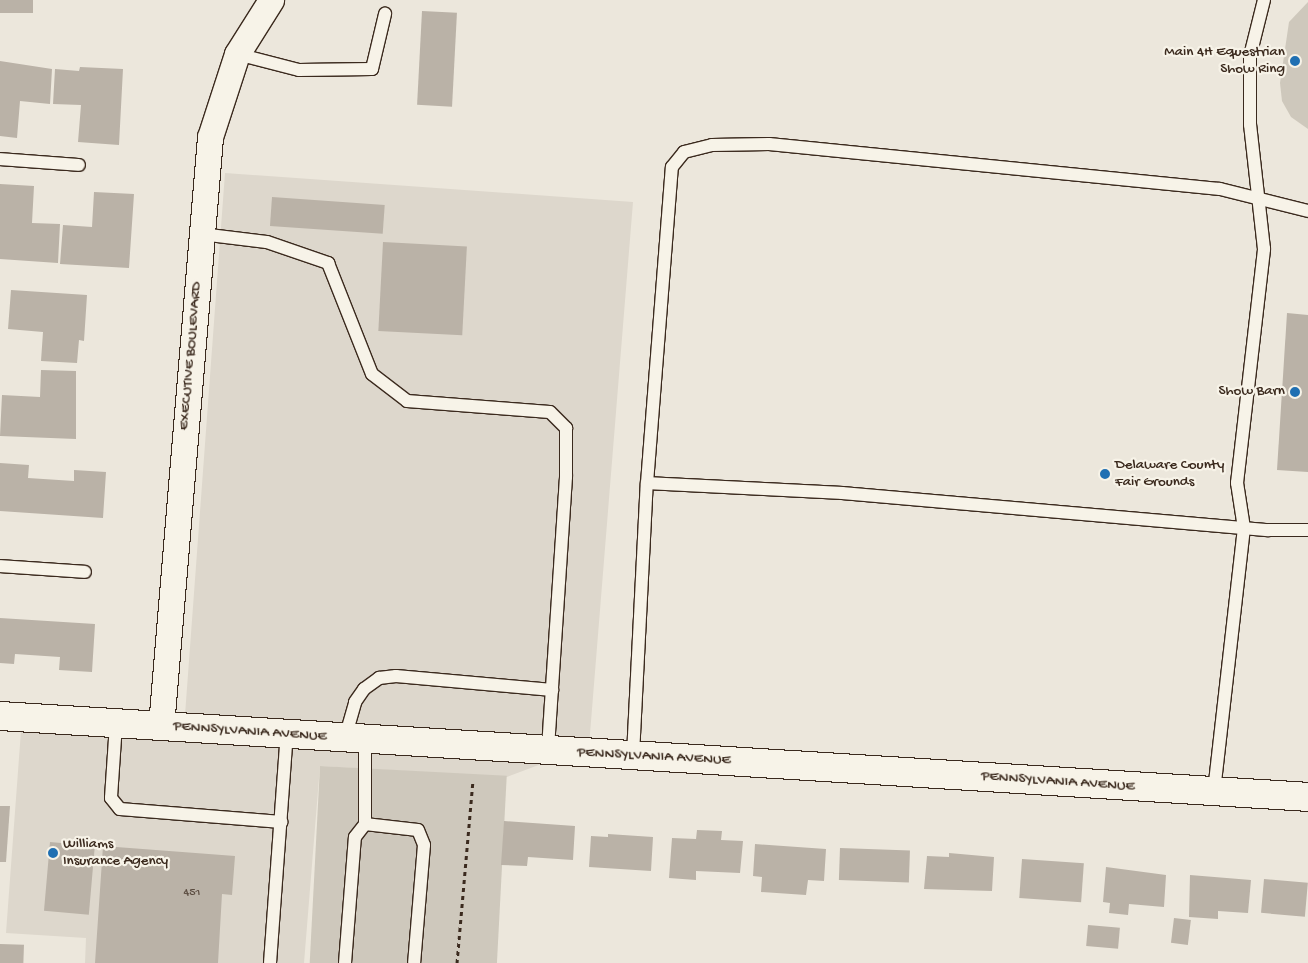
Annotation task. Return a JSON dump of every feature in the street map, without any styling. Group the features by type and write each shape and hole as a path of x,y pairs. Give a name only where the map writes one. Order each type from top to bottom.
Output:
{"street":[{"name":"EXECUTIVE BOULEVARD","path":"161,726 210,137 238,54 271,0"},
{"name":"PENNSYLVANIA AVENUE","path":"0,716 1308,797"}],"lane":[{"path":"1214,791 1244,528 1237,483 1264,249 1260,200 1250,125 1250,56 1264,0"},
{"path":"238,54 299,70 372,69 385,14"},
{"path":"634,755 647,484 672,167 684,152 712,144 768,144 1220,189 1308,210"},
{"path":"0,159 79,165"},
{"path":"201,234 267,242 328,263 372,374 407,401 550,412 566,428 566,477 548,750"},
{"path":"647,484 842,493 1244,528 1308,530"},
{"path":"0,566 85,572"},
{"path":"345,963 355,838 365,824 355,738 355,702 364,689 379,678 396,676 552,690"},
{"path":"116,724 111,798 120,809 281,822"},
{"path":"270,963 287,734"},
{"path":"365,824 418,830 424,845 414,963"}],"path":[{"path":"457,963 472,781"}],"shaded area":[{"name":"Main 4H Equestrian Show Ring","path":"1308,2 1308,129 1291,117 1282,101 1280,83 1289,22"},
{"path":"225,173 633,202 589,746 507,777 320,766 304,963 85,963 86,938 6,933 23,704 185,715"},
{"path":"320,766 507,776 497,963 310,963"}],"building":[{"path":"0,0 33,0 33,13 0,13"},
{"path":"422,11 457,13 452,107 417,105"},
{"path":"0,61 52,69 50,104 20,101 17,138 0,136"},
{"path":"80,67 123,69 119,145 78,142 81,105 53,104 55,69 79,71"},
{"path":"0,184 34,186 32,223 60,224 58,263 0,259"},
{"path":"94,192 134,194 129,268 60,264 63,225 92,227"},
{"path":"272,197 385,205 383,234 270,226"},
{"path":"383,242 467,246 462,335 378,331"},
{"path":"11,290 87,295 84,341 79,340 77,363 41,361 43,332 8,329"},
{"name":"Show Barn","path":"1287,313 1308,315 1308,472 1277,470"},
{"path":"41,370 76,371 76,439 0,436 2,395 40,397"},
{"path":"0,463 29,465 28,478 74,481 74,470 106,472 103,518 0,511"},
{"path":"0,618 95,624 92,672 59,670 60,657 15,654 14,664 0,663"},
{"path":"0,806 10,806 6,862 0,862"},
{"path":"504,821 575,826 573,860 528,857 527,866 501,865"},
{"path":"697,830 722,831 721,840 743,841 740,873 696,871 696,880 669,878 672,838 696,839"},
{"path":"608,834 653,837 651,871 589,867 591,836 608,837"},
{"path":"50,842 95,846 89,915 44,911"},
{"path":"755,844 826,849 824,881 808,880 806,895 761,892 762,877 753,876"},
{"path":"103,846 235,856 232,895 222,894 218,963 95,963"},
{"path":"840,848 910,850 909,882 839,880"},
{"path":"949,853 994,857 992,891 924,889 927,856 949,857"},
{"path":"1022,859 1084,863 1081,902 1019,898"},
{"path":"1106,867 1166,875 1164,907 1129,904 1128,915 1109,913 1110,903 1103,902"},
{"path":"1190,875 1251,880 1248,913 1218,911 1218,919 1189,917"},
{"path":"1264,879 1308,883 1305,917 1261,913"},
{"path":"1174,918 1191,920 1188,945 1171,943"},
{"path":"1088,925 1120,928 1118,949 1086,946"},
{"path":"0,944 24,945 23,963 0,963"}],"place":[{"name":"Main 4H Equestrian Show Ring","path":"1295,61"},
{"name":"Show Barn","path":"1295,392"},
{"name":"Delaware County Fair Grounds","path":"1105,474"},
{"name":"Williams Insurance Agency","path":"53,853"}]}
